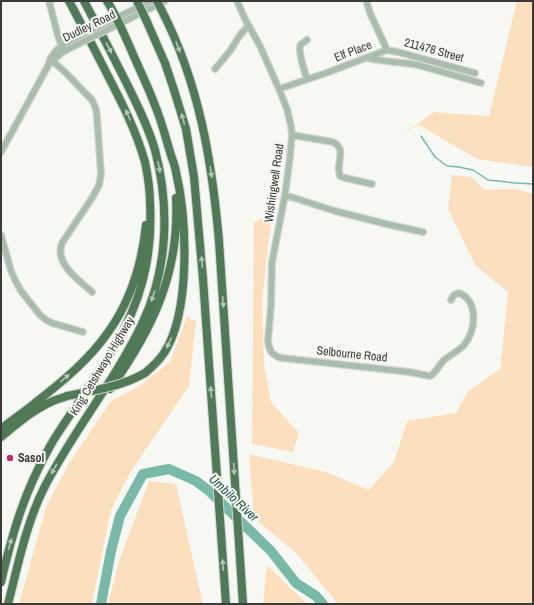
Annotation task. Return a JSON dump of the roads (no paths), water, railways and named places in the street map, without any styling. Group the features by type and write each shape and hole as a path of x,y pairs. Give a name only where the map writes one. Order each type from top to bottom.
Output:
{"highway":[{"name":"King Cetshwayo Highway","path":"1,582 10,543 19,514 32,481 48,450 114,348 129,321 140,292 148,262 151,215 148,179 136,133 118,94 70,1"},
{"name":"King Cetshwayo Highway","path":"8,604 25,538 43,490 64,452 121,362 143,322 156,288 164,243 164,207 155,149 136,101 84,1"},
{"path":"1,437 21,420 52,401 67,396 124,384 145,373 164,353 176,327 184,273 184,234 183,214 176,171 154,102 118,20 107,1"},
{"path":"137,1 174,90 186,129 190,153 196,199 226,604"},
{"path":"158,1 178,46 194,89 208,150 217,221 243,604"},
{"path":"1,429 40,399 82,362 97,346 119,316 135,279 140,263 146,224 146,192 136,133"},
{"path":"64,452 77,436 135,352 146,332 164,290 171,266 176,228 175,191 170,154"}],"street":[{"path":"49,1 56,30 63,48"},
{"name":"Dudley Road","path":"63,48 80,43 151,1"},
{"name":"Dudley Road","path":"118,20 165,1"},
{"name":"Wishingwell Road","path":"238,1 248,26 260,46 279,89 289,117 292,135 285,195 272,267 268,344 272,353"},
{"name":"Elf Place","path":"279,89 387,50 370,14 367,3"},
{"name":"Dudley Road","path":"1,152 51,60 77,37 109,25"},
{"path":"215,69 248,26"},
{"path":"307,40 301,45 300,48 307,79"},
{"name":"211478 Street","path":"387,50 475,73"},
{"path":"368,58 380,61 418,65 481,83"},
{"path":"51,60 88,96 94,104 96,113 101,174 99,185 62,243 60,252 62,260 68,268 92,292"},
{"path":"292,135 333,142 339,146 341,152 339,171 340,176 372,184"},
{"path":"285,195 335,211 423,232"},
{"path":"1,235 15,280 21,291 40,315 52,323 82,332"},
{"name":"Selbourne Road","path":"272,353 282,358 409,372 430,376 436,372 446,359 465,344 472,331 473,314 466,297 459,293 454,295 451,300"}],"waterway":[{"path":"421,136 435,157 447,166 473,170 488,180 533,184"},
{"name":"Umbilo River","path":"101,604 111,551 120,516 143,474 169,469 196,481 208,490 271,551 296,583 316,596 323,604"}],"place":[{"name":"Sasol","path":"10,458"}]}
